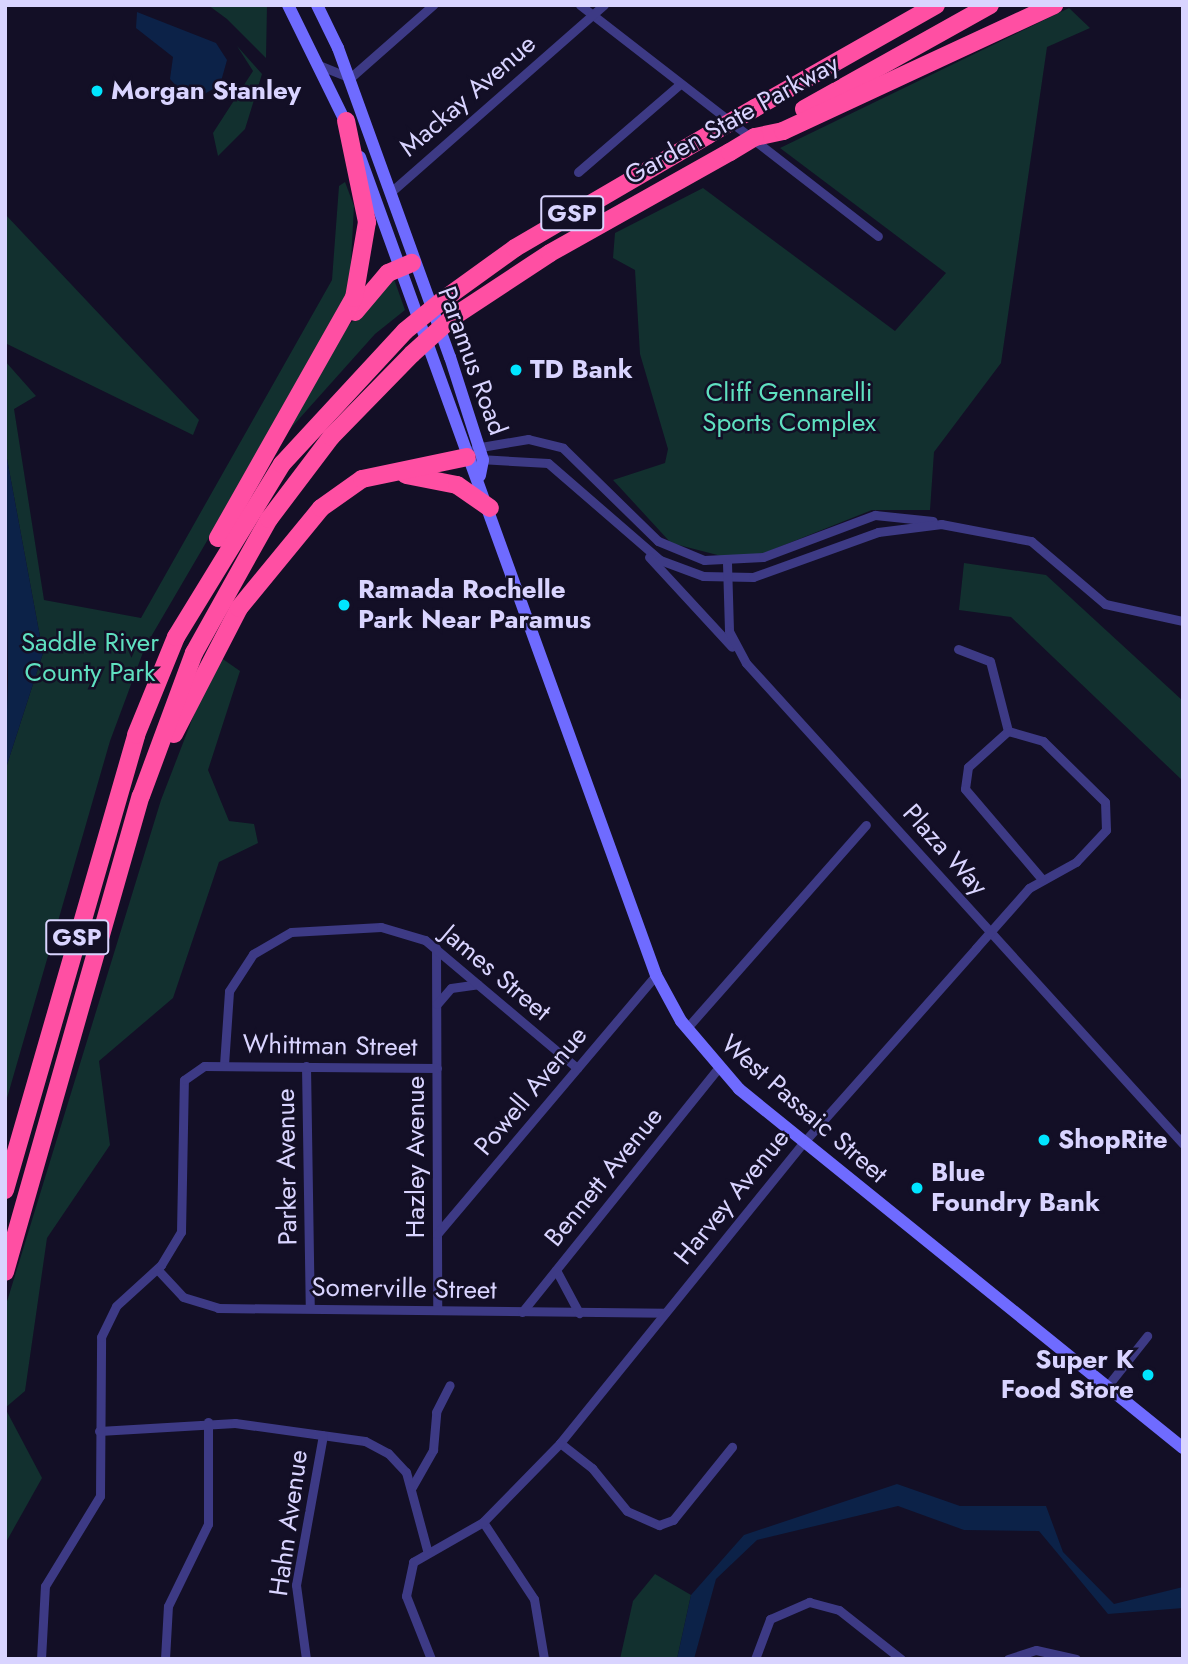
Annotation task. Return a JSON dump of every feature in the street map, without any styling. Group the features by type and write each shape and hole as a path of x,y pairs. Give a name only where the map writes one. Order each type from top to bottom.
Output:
{"highway":[{"name":"Garden State Parkway","path":"5,1190 154,686 200,591 275,474 349,385 405,331 524,242 936,5"},
{"name":"Garden State Parkway","path":"5,1272 156,748 216,606 299,478 412,354 453,317 550,253 755,137 779,129 990,5"},
{"path":"779,129 1054,5"},
{"path":"154,686 197,575 331,346 354,298 366,247 365,196 346,121"},
{"path":"331,346 369,292 406,265"},
{"path":"113,898 181,715 239,608 321,508 342,489 382,474 476,454"},
{"path":"382,474 444,481 490,508"}],"main road":[{"path":"288,5 321,66 346,121 406,265"},
{"path":"317,5 349,78 392,191 406,265"},
{"name":"Paramus Road","path":"406,265 476,454 497,530"},
{"name":"Paramus Road","path":"406,265 476,454"},
{"name":"West Passaic Street","path":"497,530 656,975 686,1029 718,1068 804,1142 1105,1389 1183,1448"}],"street":[{"path":"321,66 349,78 433,5"},
{"path":"580,5 878,236"},
{"name":"Mackay Avenue","path":"392,191 604,5"},
{"path":"578,172 680,84"},
{"path":"476,454 528,439 563,448 658,541 727,563 875,515 915,515 942,524 1019,536 1046,549 1105,604 1183,621"},
{"path":"476,454 515,456 548,463 634,540 747,663"},
{"path":"634,540 681,571 727,579 754,577 899,527 942,524"},
{"path":"825,533 831,549"},
{"name":"Plaza Way","path":"727,563 729,631 747,663 1183,1144"},
{"path":"958,649 990,661 1008,731 968,767 965,789 1042,879"},
{"name":"Harvey Avenue","path":"431,1659 405,1586 414,1562 427,1550 483,1522 560,1443 804,1142 990,931 1042,879 1082,856 1106,830 1110,815 1044,741 1008,731"},
{"path":"686,1029 866,825"},
{"name":"James Street","path":"224,1065 226,1006 234,979 253,954 278,937 308,929 382,927 411,933 436,948 577,1068"},
{"name":"Hazley Avenue","path":"436,948 437,1309"},
{"name":"Powell Avenue","path":"437,1234 656,975"},
{"path":"436,1005 451,988 479,984"},
{"name":"Whittman Street","path":"41,1659 45,1586 100,1496 101,1337 127,1292 157,1269 176,1244 183,1220 181,1088 195,1069 224,1065 436,1068"},
{"name":"Parker Avenue","path":"306,1066 310,1308"},
{"name":"Bennett Avenue","path":"522,1312 718,1068"},
{"name":"Somerville Street","path":"157,1269 183,1297 207,1307 665,1313"},
{"path":"556,1270 579,1312"},
{"path":"1105,1389 1147,1336"},
{"path":"412,1487 433,1450 436,1412 450,1385"},
{"path":"99,1431 208,1422 323,1435 378,1446 398,1462 412,1487 427,1550"},
{"path":"165,1659 169,1606 208,1524 208,1422"},
{"name":"Hahn Avenue","path":"306,1659 296,1585 323,1435"},
{"path":"560,1443 592,1468 627,1511 659,1525 673,1520 732,1447"},
{"path":"483,1522 534,1599 544,1659"},
{"path":"755,1659 770,1619 810,1602 839,1610 901,1659"},
{"path":"1008,1659 1050,1650 1076,1659"}],"green space":[{"path":"208,5 267,5 266,58 227,19"},
{"name":"Cliff Gennarelli Sports Complex","path":"1069,8 1090,28 1047,47 1001,363 934,452 930,510 872,510 764,553 729,558 671,543 613,480 665,463 668,449 640,354 635,270 613,258 615,233 703,188 895,331 946,273 780,148"},
{"path":"237,46 262,74 245,129 218,156 213,133 253,71"},
{"name":"Saddle River County Park","path":"345,182 354,206 349,298 145,647 110,741 5,1105 5,771 43,653 5,448 5,361 36,396 14,409 44,600 141,618 332,280 339,186"},
{"path":"5,214 199,420 193,435 5,343"},
{"path":"394,279 405,310 375,334 282,438 342,332"},
{"path":"964,563 1046,575 1183,701 1183,781 1011,617 959,610"},
{"path":"217,655 240,671 208,770 229,821 254,824 258,843 219,862 173,998 99,1061 110,1145 47,1238 25,1391 5,1408 5,1308 161,800"},
{"path":"5,1408 42,1478 5,1544"},
{"path":"655,1574 691,1595 677,1659 620,1659 633,1601"}],"water":[{"path":"137,12 216,43 227,60 220,85 201,96 180,90 170,79 173,57 136,28"},
{"path":"5,448 43,653 5,771 8,680"},
{"path":"897,1484 960,1506 1046,1506 1063,1552 1114,1604 1183,1587 1183,1608 1108,1614 1039,1531 964,1530 898,1506 757,1540 716,1579 694,1659 677,1659 691,1595 744,1535"}],"place":[{"name":"Morgan Stanley","path":"97,91"},
{"name":"TD Bank","path":"516,370"},
{"name":"Ramada Rochelle Park Near Paramus","path":"344,605"},
{"name":"ShopRite","path":"1044,1140"},
{"name":"Blue Foundry Bank","path":"917,1188"},
{"name":"Super K Food Store","path":"1148,1375"}]}
